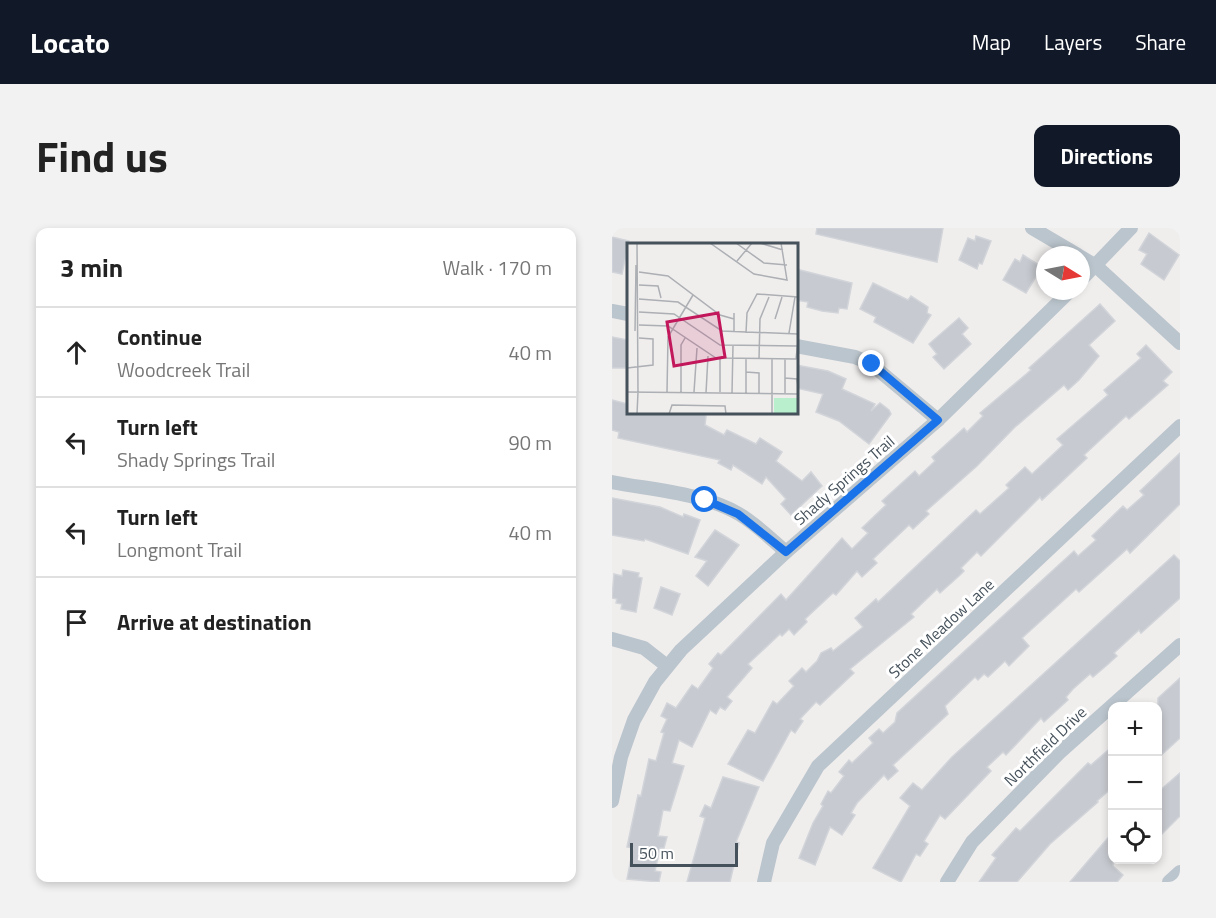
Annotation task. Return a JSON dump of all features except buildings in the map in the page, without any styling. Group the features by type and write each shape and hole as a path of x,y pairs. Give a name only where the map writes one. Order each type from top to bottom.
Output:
{"street":[{"path":"1032,228 1062,246"},
{"path":"1090,272 1131,228"},
{"path":"1090,262 1180,343"},
{"name":"Shady Springs Trail","path":"612,801 621,757 634,720 655,682 681,650 786,552 938,420 1061,300"},
{"path":"612,311 627,314"},
{"path":"798,346 855,357 872,364 938,420"},
{"name":"Stone Meadow Lane","path":"764,882 773,843 818,766 1180,426"},
{"path":"612,483 705,500 723,507 756,526 786,552"},
{"path":"612,639 644,648 668,666"},
{"name":"Northfield Drive","path":"947,882 972,842 1059,753 1180,645"},
{"path":"1169,882 1180,872"}],"route":[{"path":"705,500 738,514 786,552 938,420 872,364"}]}
